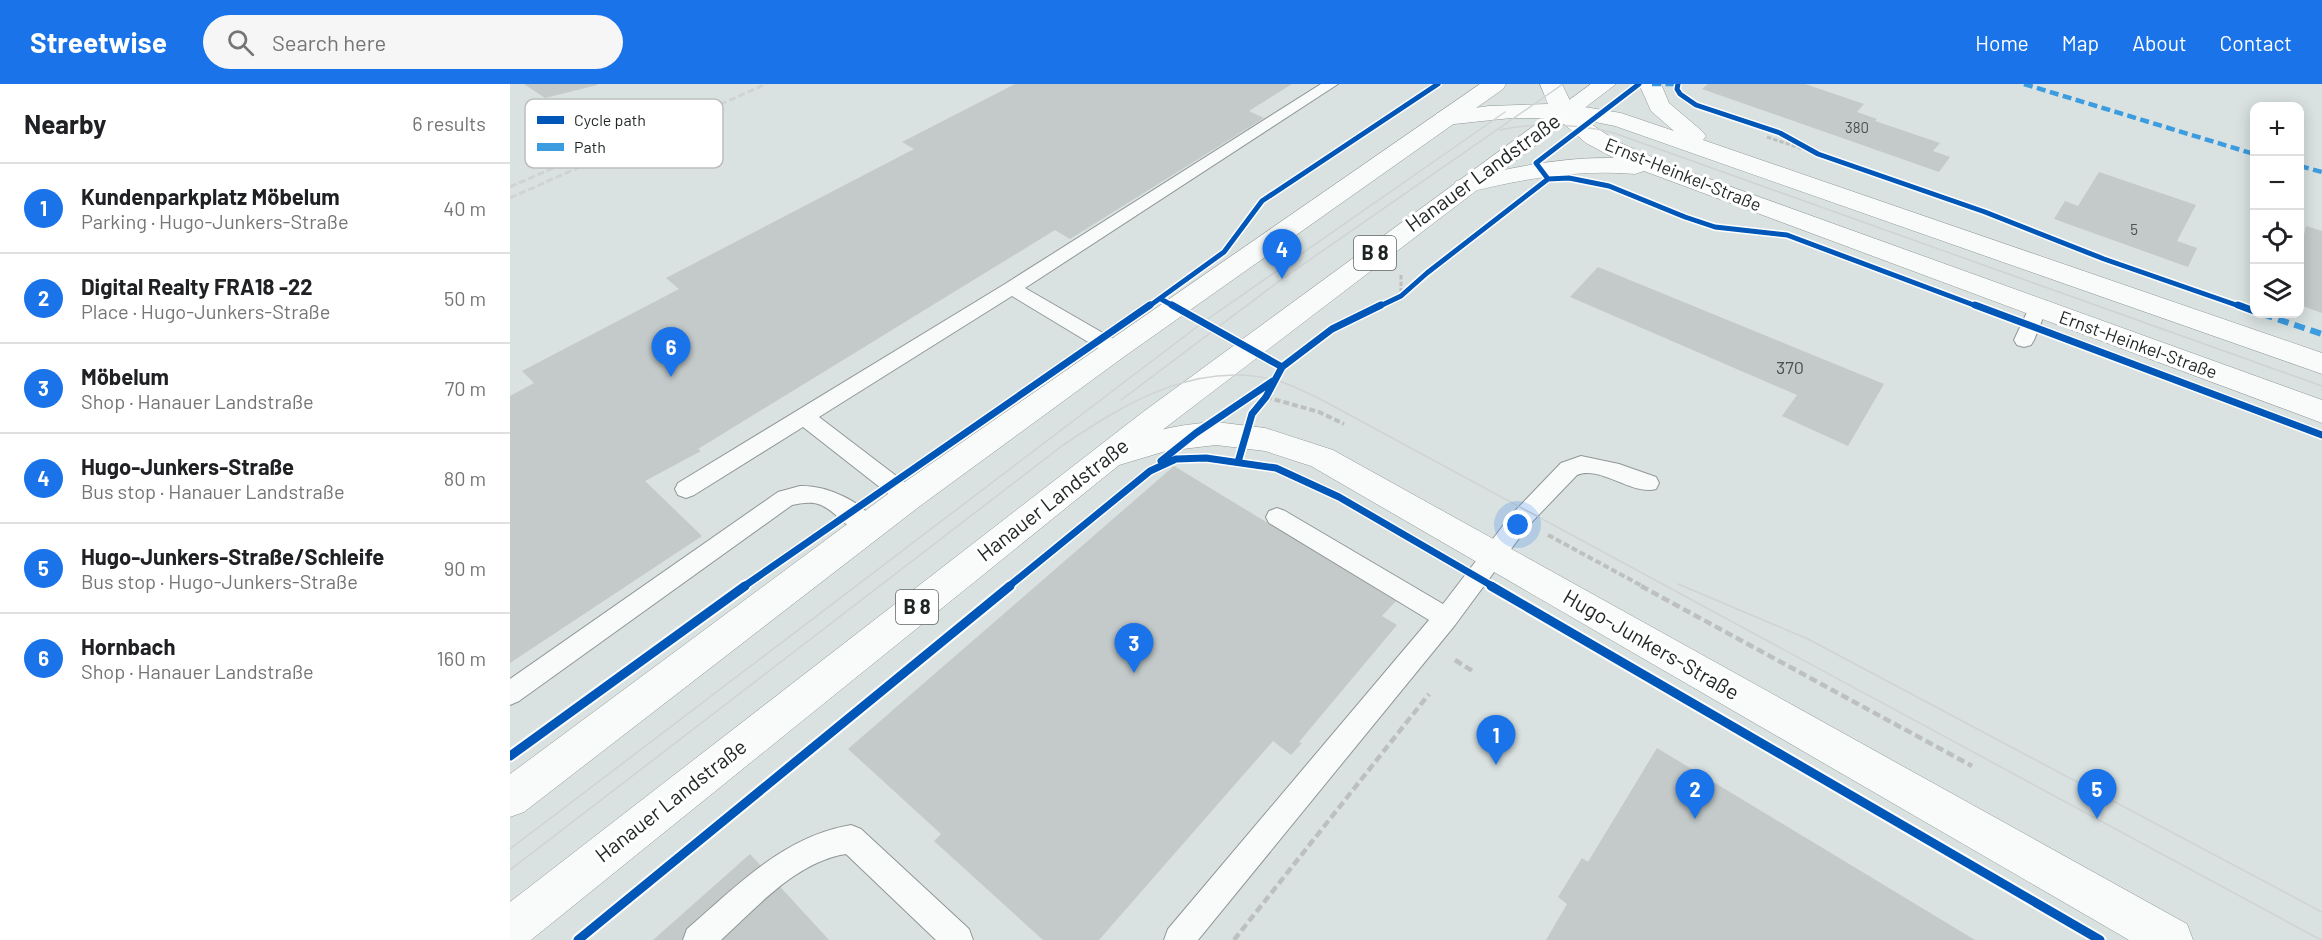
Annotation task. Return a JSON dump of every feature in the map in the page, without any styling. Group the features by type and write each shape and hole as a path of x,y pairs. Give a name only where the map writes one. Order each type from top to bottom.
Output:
{"main road":[{"path":"510,798 908,497 1115,349 1495,84"},
{"path":"1551,84 1559,103 1566,111"},
{"name":"Hanauer Landstraße","path":"510,929 1109,456 1465,186 1605,84"},
{"path":"1650,84 1659,106 1667,115 1713,150"},
{"path":"1445,118 1524,109 1566,111"},
{"name":"Ernst-Heinkel-Straße","path":"1566,111 1621,120 1713,150 2322,364"},
{"name":"Ernst-Heinkel-Straße","path":"1566,111 1578,126 1596,140 1659,169 2322,412"},
{"path":"1465,186 1540,168 1570,165 1608,164 1659,169"},
{"name":"Hugo-Junkers-Straße","path":"1109,456 1152,441 1196,433 1212,433 1246,434 1322,458 2171,940"}],"lane":[{"path":"686,489 1012,288 1330,84"},
{"path":"1012,288 1115,349"},
{"path":"2024,340 2038,308"},
{"path":"804,417 908,497"},
{"path":"1179,940 1446,618 1520,520 1569,469 1581,464 1619,472 1648,483"},
{"path":"510,693 786,498 804,493 821,494 867,527"},
{"path":"1277,517 1446,618"},
{"path":"698,940 780,868 827,843 851,839 958,940"}],"path":[{"path":"1401,274 1401,296"},
{"path":"1266,397 1319,412 1344,424"},
{"path":"1520,520 1972,766"},
{"path":"1449,669 1457,659 1474,672"},
{"path":"1234,940 1435,687"}],"building":[{"path":"524,84 597,84 597,85 545,98"},
{"path":"1015,84 1292,84 1249,111 1264,118 1070,239 1055,230 698,449 701,451 645,481 702,536 510,663 510,396 534,383 522,371 679,289 666,278 914,149 902,142"},
{"path":"1708,84 1805,84 1864,104 1857,112 1877,119 1875,121 1940,143 1933,151 1950,157 1939,172 1702,89"},
{"path":"2099,172 2196,205 2177,241 2197,248 2188,267 2054,219 2065,201 2078,206"},
{"path":"2306,226 2322,231 2322,313 2304,306"},
{"path":"1598,267 1884,384 1848,446 1782,416 1797,395 1570,297"},
{"path":"1174,466 1396,601 1382,616 1397,625 1299,742 1302,743 1291,755 1273,741 1099,940 1043,940 934,841 941,834 848,749"},
{"path":"1657,748 1975,940 1546,940 1567,904 1558,897 1582,858 1588,862"},
{"path":"750,854 829,940 653,940"}],"tram line":[{"path":"1121,400 1282,279 1563,84"},
{"path":"510,849 1202,323 1505,112"},
{"path":"1500,130 1556,125 1611,132 2322,386"},
{"path":"1062,446 1136,401 1162,389 1190,381 1217,376 1246,375 1287,384 1322,400 2321,940"},
{"path":"510,870 1067,442"},
{"path":"1678,584 1808,639 2322,912"}],"railway":[{"path":"723,103 766,84"},
{"path":"510,187 553,168"},
{"path":"510,198 577,168"}],"marked path":[{"path":"1652,84 1677,84"},
{"path":"2024,84 2250,153"},
{"path":"2304,167 2322,172"},
{"path":"2274,318 2322,334"}],"cycle path":[{"path":"510,756 808,540 1207,266 1231,244 1262,201 1438,84"},
{"path":"1548,179 1536,163 1639,84"},
{"path":"1678,84 1677,89 1680,94 1696,105 1780,133 1818,154 1985,212 2104,259 2250,310"},
{"path":"1238,462 1252,414 1266,397 1282,367 1295,355 1332,329 1401,296 1427,273 1548,179 1569,178 1609,186 1705,224 1787,235 2322,435"},
{"path":"1161,299 1282,367"},
{"path":"1161,461 1196,433 1273,381"},
{"path":"578,940 1150,471 1176,459 1206,458 1276,468 1339,497 2100,940"}],"place":[{"name":"Hugo-Junkers-Straße","path":"1282,279"},
{"name":"Hornbach","path":"671,377"},
{"name":"Möbelum","path":"1134,673"},
{"name":"Kundenparkplatz Möbelum","path":"1496,765"},
{"name":"Digital Realty FRA18 -22","path":"1695,819"},
{"name":"Hugo-Junkers-Straße/Schleife","path":"2097,819"}]}
